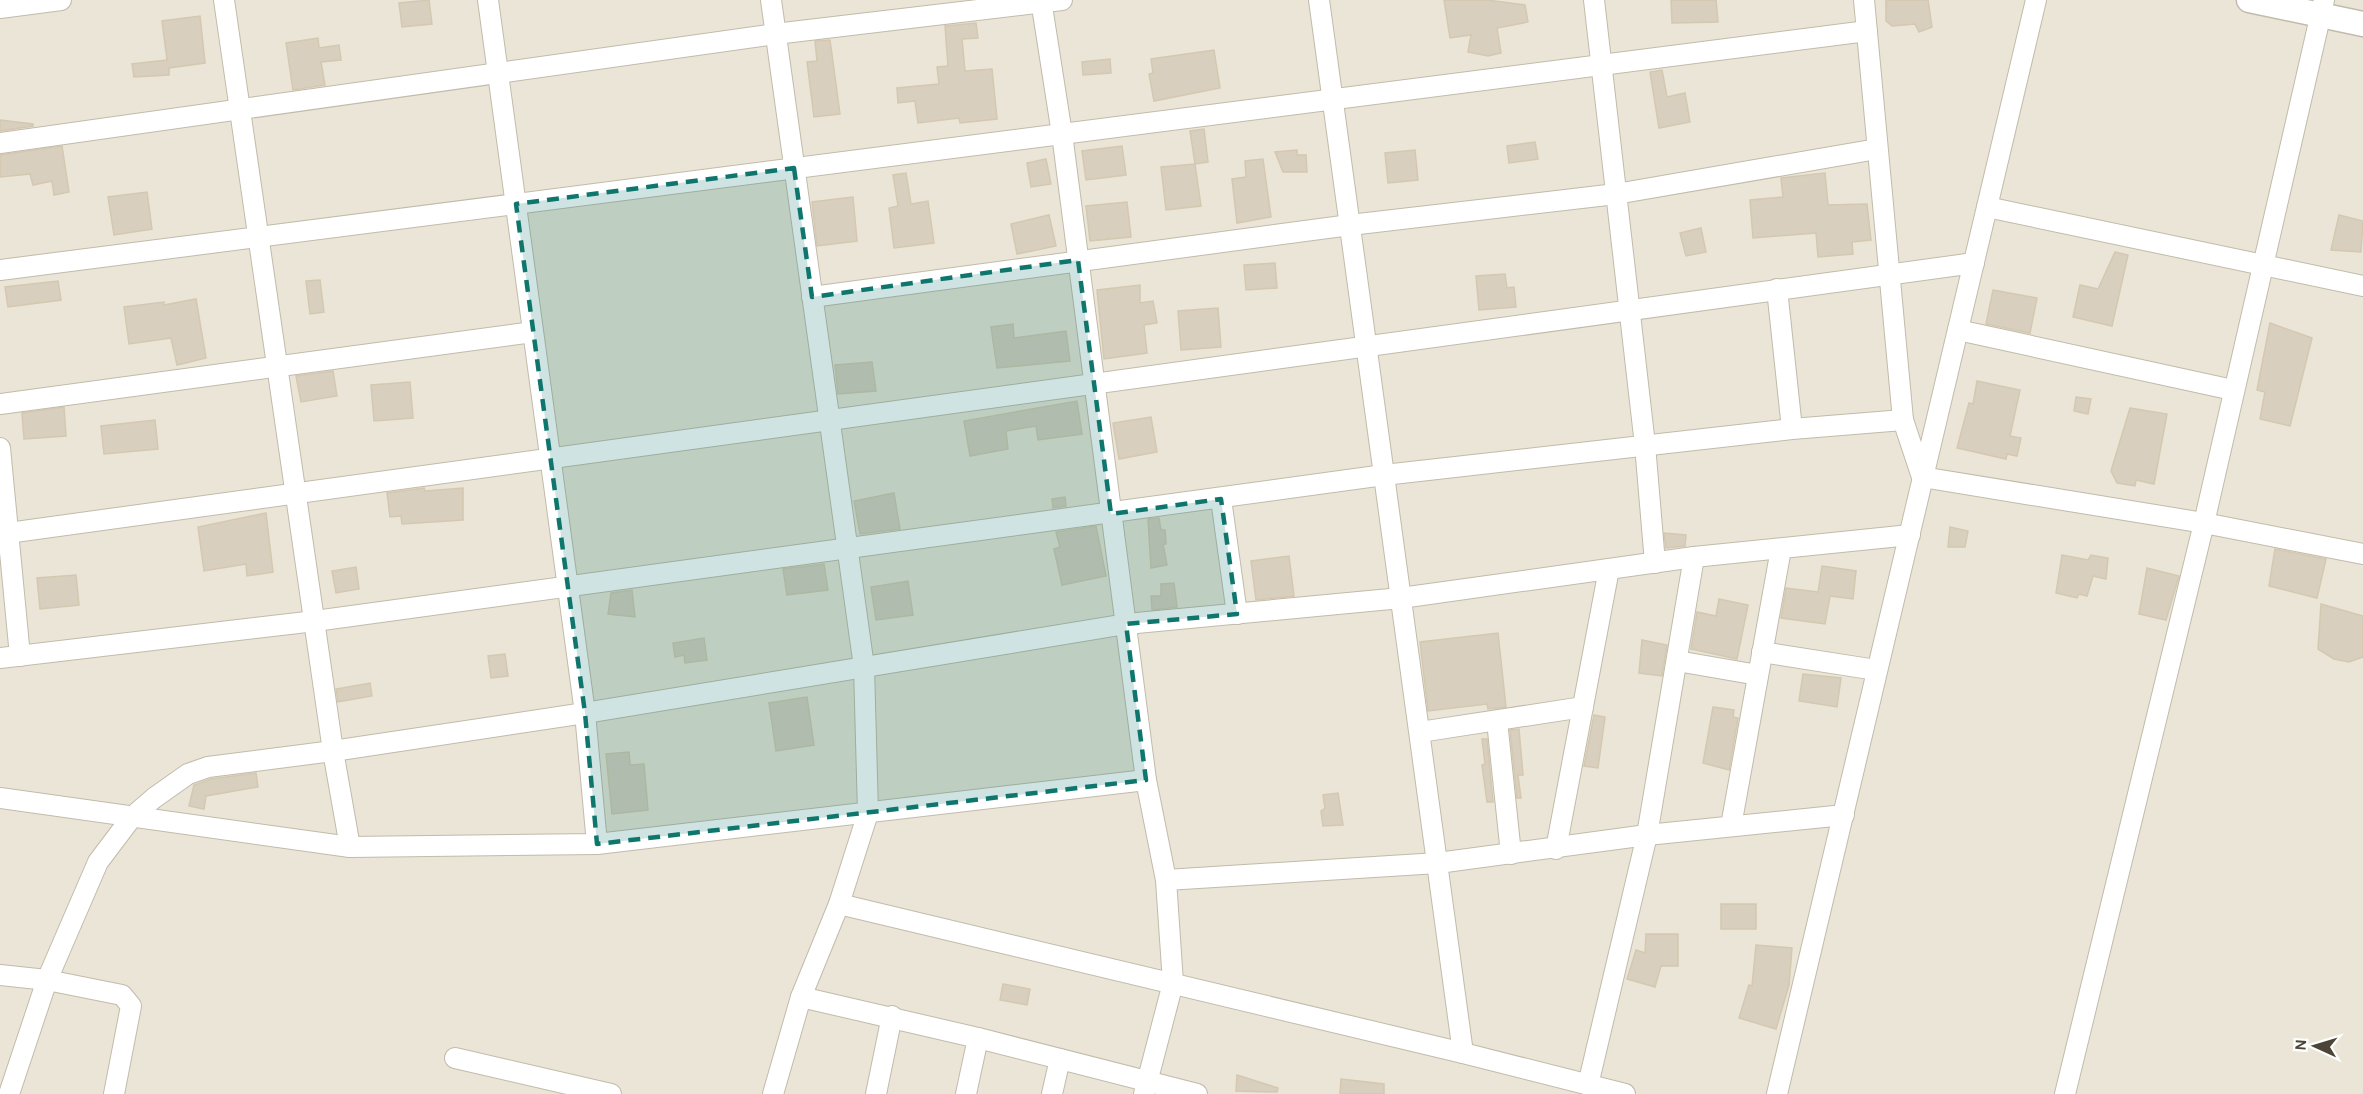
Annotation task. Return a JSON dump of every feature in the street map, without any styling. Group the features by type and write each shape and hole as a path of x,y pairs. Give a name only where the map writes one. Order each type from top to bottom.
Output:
{"street":[{"path":"0,9 61,0"},
{"path":"224,0 333,751 350,847"},
{"path":"488,0 585,713 597,844"},
{"path":"771,0 864,667 868,813 839,904 801,996 773,1094"},
{"path":"0,144 775,34 1062,0"},
{"path":"1320,0 1463,1053"},
{"path":"1594,0 1645,445 1655,564"},
{"path":"1864,0 1903,420 1922,477"},
{"path":"1777,1094 2036,0"},
{"path":"2249,0 2323,7 2363,24"},
{"path":"1042,1 1062,134 1146,780 1166,880 1173,983 1146,1087"},
{"path":"2065,1094 2204,523 2323,7"},
{"path":"0,270 1867,31"},
{"path":"812,297 1350,225 1616,194 1877,149"},
{"path":"1987,207 2263,263 2363,286"},
{"path":"5,533 1974,263"},
{"path":"1777,289 1792,429"},
{"path":"1958,330 2233,390"},
{"path":"0,404 533,332"},
{"path":"0,448 10,657 315,621 1384,475 1792,429 1903,420"},
{"path":"1922,477 2204,523 2363,554"},
{"path":"1221,499 1237,614"},
{"path":"9,1094 47,980 98,862 132,818 154,798 188,774 208,767 333,751 585,713 1125,624 1401,598 1694,557 1910,535"},
{"path":"1731,826 1781,549"},
{"path":"1588,1085 1647,836 1694,557"},
{"path":"1556,849 1609,569"},
{"path":"1762,652 1876,669"},
{"path":"1677,661 1758,675"},
{"path":"1420,732 1583,707"},
{"path":"1497,721 1511,854"},
{"path":"0,798 350,847 597,844 1146,780"},
{"path":"1166,880 1438,863 1731,826 1844,815"},
{"path":"839,904 1463,1053 1551,1085 1588,1085 1625,1094"},
{"path":"0,975 47,980 122,994 131,1006 119,1093"},
{"path":"801,996 892,1016 1060,1059 1146,1087 1197,1094"},
{"path":"876,1094 892,1016"},
{"path":"966,1094 978,1038"},
{"path":"455,1058 611,1094"},
{"path":"1052,1094 1060,1059"}],"highlighted area":[{"path":"794,168 812,297 1078,260 1111,514 1221,499 1237,614 1126,624 1146,780 597,844 585,713 516,204"}],"shaded area":[{"path":"0,0 2363,0 2363,1094 0,1094"}],"building":[{"path":"429,0 432,24 402,27 399,3"},
{"path":"1444,0 1487,0 1525,5 1528,22 1497,28 1501,53 1488,56 1468,52 1471,35 1450,38"},
{"path":"1671,0 1716,0 1718,22 1672,23"},
{"path":"1886,0 1928,0 1932,27 1919,32 1915,24 1892,26 1886,21"},
{"path":"200,16 205,63 169,68 169,75 134,77 132,64 167,60 162,21"},
{"path":"976,23 978,38 962,39 965,71 992,69 997,119 960,123 959,118 918,123 915,101 898,103 897,88 939,84 937,67 948,66 945,26"},
{"path":"318,38 319,48 339,45 341,60 321,62 325,85 293,90 286,43"},
{"path":"830,40 840,114 814,117 807,62 817,61 815,41"},
{"path":"1214,50 1220,88 1154,101 1149,74 1153,73 1151,59"},
{"path":"1110,59 1111,73 1083,75 1082,62"},
{"path":"1662,70 1667,97 1685,93 1690,122 1659,128 1650,72"},
{"path":"0,120 33,124 33,126 0,131"},
{"path":"1204,129 1208,162 1195,164 1190,131"},
{"path":"1535,142 1538,159 1509,163 1507,146"},
{"path":"62,146 69,192 54,195 52,181 33,185 30,174 0,177 0,155"},
{"path":"1122,146 1126,175 1086,180 1082,151"},
{"path":"1297,150 1297,155 1306,155 1307,172 1283,172 1275,152"},
{"path":"1415,150 1418,180 1388,183 1385,153"},
{"path":"1046,159 1051,184 1031,187 1027,163"},
{"path":"1263,159 1271,217 1237,223 1232,179 1246,177 1245,161"},
{"path":"1195,164 1201,206 1166,210 1161,167"},
{"path":"906,173 911,204 928,201 934,243 894,248 889,208 898,206 893,175"},
{"path":"1825,173 1828,205 1867,204 1871,240 1852,242 1853,254 1818,257 1816,233 1753,238 1750,200 1783,197 1781,178"},
{"path":"147,192 152,229 114,235 108,197"},
{"path":"853,197 857,241 817,246 812,202"},
{"path":"1127,202 1131,237 1090,241 1086,206"},
{"path":"1049,215 1056,246 1017,254 1011,224"},
{"path":"2339,215 2363,221 2361,252 2331,250"},
{"path":"1701,228 1706,252 1686,256 1680,233"},
{"path":"2115,252 2128,255 2112,326 2073,317 2080,285 2098,289"},
{"path":"1275,263 1277,288 1246,290 1244,265"},
{"path":"1505,274 1507,288 1514,287 1516,307 1479,310 1476,276"},
{"path":"320,280 324,312 310,314 306,281"},
{"path":"58,281 61,300 8,307 5,287"},
{"path":"1140,285 1140,303 1153,301 1157,323 1144,325 1147,353 1104,359 1097,290"},
{"path":"1993,290 2037,298 2030,333 1986,324"},
{"path":"196,299 206,358 177,365 171,338 129,344 124,307 164,302 164,305"},
{"path":"1218,308 1221,347 1181,350 1178,311"},
{"path":"2270,323 2312,338 2290,426 2260,419 2265,392 2257,390"},
{"path":"1013,324 1014,338 1066,331 1070,361 997,368 991,327"},
{"path":"872,362 876,391 838,394 835,365"},
{"path":"333,371 337,396 301,402 296,376"},
{"path":"1977,381 2020,390 2010,436 2021,438 2017,456 2007,454 2006,459 1957,448 1969,403 1973,404"},
{"path":"410,382 413,418 374,421 371,385"},
{"path":"2076,397 2091,399 2088,414 2074,411"},
{"path":"1077,401 1082,434 1038,440 1036,426 1006,431 1008,449 970,456 964,421"},
{"path":"64,407 66,436 24,439 22,413"},
{"path":"2130,408 2167,414 2154,484 2136,480 2135,486 2117,483 2111,471"},
{"path":"1151,417 1157,452 1119,459 1113,423"},
{"path":"155,420 158,449 104,454 101,426"},
{"path":"424,488 425,491 463,488 463,520 402,524 401,516 390,517 387,493"},
{"path":"894,493 900,529 860,534 854,501"},
{"path":"1065,497 1066,506 1053,508 1052,499"},
{"path":"266,513 273,572 247,576 246,564 204,571 198,527"},
{"path":"1159,518 1161,530 1165,530 1166,544 1163,544 1167,565 1151,568 1148,519"},
{"path":"1096,526 1106,576 1062,585 1054,549 1060,547 1056,532"},
{"path":"1950,527 1968,531 1965,547 1948,547"},
{"path":"1664,533 1686,535 1685,546 1666,548"},
{"path":"2275,549 2326,559 2317,598 2269,586"},
{"path":"2062,555 2088,560 2091,555 2108,558 2106,579 2093,576 2087,596 2079,594 2077,598 2056,593"},
{"path":"1289,556 1294,596 1256,600 1251,561"},
{"path":"824,564 828,590 787,595 783,569"},
{"path":"1822,566 1856,571 1853,599 1830,596 1825,624 1781,618 1786,588 1818,592"},
{"path":"356,567 359,589 336,593 332,571"},
{"path":"2147,568 2179,576 2166,620 2139,614"},
{"path":"76,575 79,605 40,609 37,578"},
{"path":"908,581 913,615 876,620 871,587"},
{"path":"1174,583 1177,607 1152,610 1151,596 1161,596 1161,584"},
{"path":"632,590 635,617 608,614 611,593"},
{"path":"1719,599 1748,605 1737,659 1691,649 1697,612 1716,616"},
{"path":"2321,604 2363,616 2363,657 2349,662 2334,659 2318,649"},
{"path":"1498,633 1506,707 1488,709 1487,704 1428,711 1420,642"},
{"path":"704,638 707,660 685,663 684,655 675,657 673,643"},
{"path":"1642,640 1667,645 1662,676 1639,673"},
{"path":"505,654 508,676 491,678 488,656"},
{"path":"1803,674 1841,678 1837,707 1799,701"},
{"path":"370,683 372,696 338,702 336,689"},
{"path":"807,697 814,745 776,751 769,703"},
{"path":"1713,707 1734,710 1733,717 1738,718 1729,770 1703,763"},
{"path":"1594,715 1605,717 1598,768 1584,766"},
{"path":"1519,729 1523,775 1518,775 1521,798 1517,798 1510,730"},
{"path":"1482,739 1487,739 1493,802 1487,802 1482,765 1485,764"},
{"path":"629,752 630,765 644,764 648,810 612,814 606,754"},
{"path":"256,773 258,787 206,796 204,809 189,806 194,785 211,779"},
{"path":"1338,793 1343,825 1323,826 1321,811 1325,808 1323,795"},
{"path":"1721,904 1756,904 1756,929 1721,929"},
{"path":"1646,934 1678,934 1678,966 1661,966 1655,987 1627,979 1636,950 1645,953"},
{"path":"1756,945 1792,948 1789,985 1776,1029 1739,1018 1749,985 1752,986"},
{"path":"1003,984 1030,989 1027,1005 1000,1000"},
{"path":"1237,1075 1278,1088 1277,1092 1236,1091"},
{"path":"1341,1079 1384,1084 1384,1094 1340,1094"}]}
